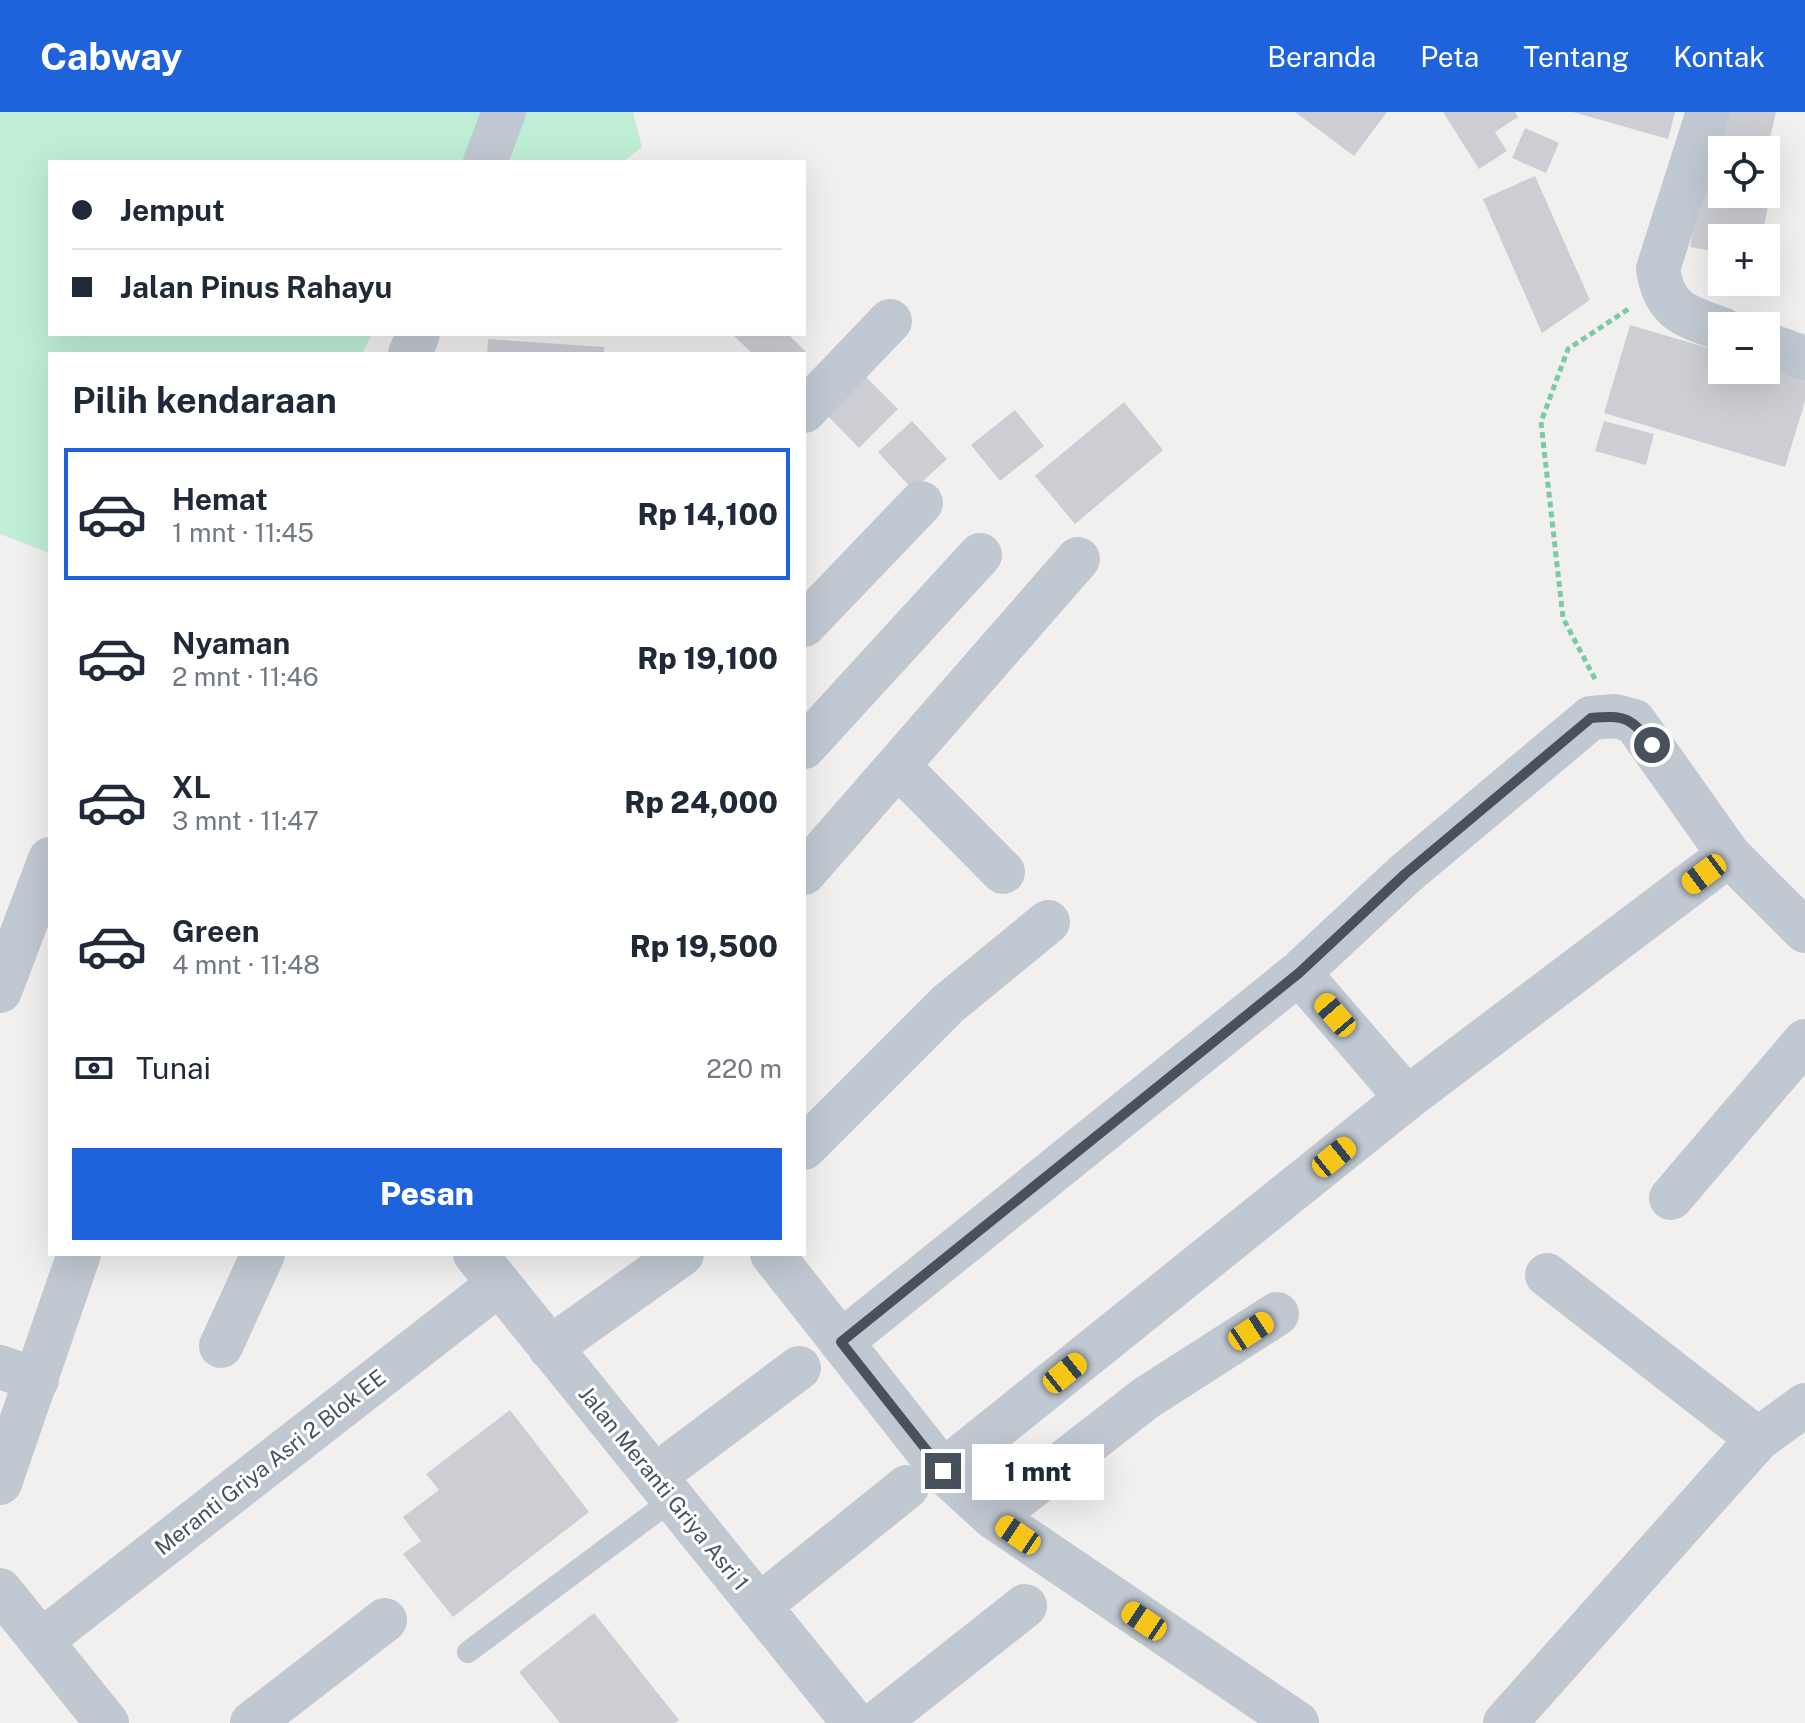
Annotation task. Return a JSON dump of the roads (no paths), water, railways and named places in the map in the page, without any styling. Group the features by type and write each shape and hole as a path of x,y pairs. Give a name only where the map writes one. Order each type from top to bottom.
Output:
{"street":[{"path":"486,160 504,112"},
{"path":"1708,112 1658,269 1661,288 1672,307 1708,323"},
{"path":"806,409 890,321"},
{"path":"1780,349 1805,358"},
{"path":"806,623 921,503"},
{"path":"806,745 980,555"},
{"path":"806,871 1078,559"},
{"path":"841,1342 1299,973 1405,874 1591,718 1615,716 1634,721 1729,855 1805,931"},
{"path":"898,766 1003,872"},
{"path":"759,1606 925,1479 1407,1098 1729,855"},
{"path":"0,991 36,939 48,870"},
{"path":"806,1146 948,1004 1048,922"},
{"path":"1299,973 1407,1098"},
{"path":"1671,1198 1805,1041"},
{"path":"0,1483 18,1374 78,1256"},
{"path":"221,1346 262,1256"},
{"path":"550,1348 679,1256"},
{"path":"774,1256 841,1342 925,1479 993,1517 1297,1723"},
{"name":"Jalan Meranti Griya Asri 1","path":"487,1269 854,1723"},
{"name":"Meranti Griya Asri 2 Blok EE","path":"41,1641 487,1269"},
{"path":"1547,1275 1758,1439"},
{"path":"993,1517 1146,1398 1277,1314"},
{"path":"664,1488 799,1368"},
{"path":"1505,1723 1758,1439 1805,1405"},
{"path":"0,1590 107,1723"},
{"path":"877,1723 1025,1606"},
{"path":"252,1723 385,1620"}],"lane":[{"path":"468,1652 664,1488"}]}
